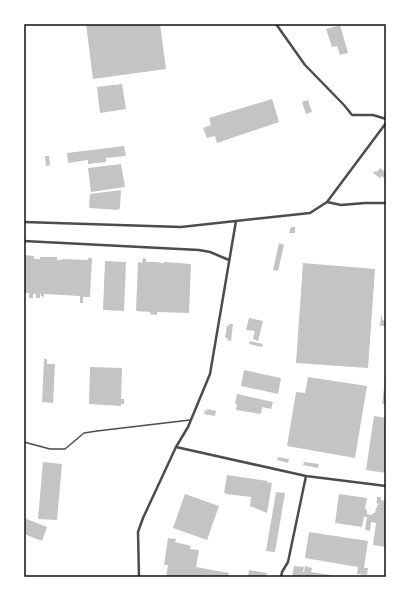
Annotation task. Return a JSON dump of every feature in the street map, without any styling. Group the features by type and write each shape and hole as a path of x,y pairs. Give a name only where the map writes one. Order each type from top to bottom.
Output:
{"street":[{"path":"276,24 306,65 352,115 372,114 386,119"},
{"path":"24,222 181,227 310,213 327,202 386,123"},
{"path":"327,202 341,205 386,203"},
{"path":"138,577 138,532 176,447 188,427 210,374 236,221"},
{"path":"24,241 199,250 210,252 229,260"},
{"path":"176,447 306,476 386,486"},
{"path":"281,577 282,572 288,562 306,476"}],"lane":[{"path":"24,442 50,449 65,449 84,433 190,420"}],"building":[{"path":"86,24 160,24 166,69 93,79"},
{"path":"340,25 348,53 340,55 337,46 332,47 326,29"},
{"path":"122,84 126,109 100,113 97,87"},
{"path":"272,99 279,122 217,143 215,136 207,138 203,128 211,125 209,118"},
{"path":"308,100 312,112 306,114 302,102"},
{"path":"124,146 126,156 106,158 106,162 88,164 88,160 68,163 67,153"},
{"path":"45,156 49,156 50,165 46,166"},
{"path":"121,164 125,187 91,192 88,168"},
{"path":"380,168 386,173 384,178 382,176 380,178 373,173 375,171 377,172"},
{"path":"121,190 120,208 118,210 89,207 90,194"},
{"path":"291,227 295,227 295,233 289,233"},
{"path":"279,243 284,245 278,271 273,270"},
{"path":"24,255 34,256 34,259 40,259 40,257 57,257 57,260 88,260 88,258 92,258 90,297 83,297 83,303 80,303 80,296 44,294 44,297 40,294 40,298 36,298 36,294 33,294 33,298 29,298 29,293 24,293"},
{"path":"143,258 146,259 146,262 191,264 189,313 157,312 157,315 150,314 150,312 136,311 138,262 142,263"},
{"path":"105,261 126,262 124,311 103,310"},
{"path":"303,263 375,269 368,368 296,363"},
{"path":"381,316 382,320 385,321 385,326 380,326"},
{"path":"249,318 263,321 258,341 253,339 255,331 246,330"},
{"path":"229,324 233,324 231,341 227,340 228,338 225,338 227,325 229,326"},
{"path":"250,341 263,344 262,347 249,344"},
{"path":"44,359 47,359 47,364 55,364 53,403 42,402"},
{"path":"90,367 122,368 121,399 124,399 124,404 121,404 121,406 89,404"},
{"path":"244,370 281,378 278,394 241,386"},
{"path":"308,377 367,386 355,458 287,446 296,392 305,393"},
{"path":"385,380 386,404 382,404"},
{"path":"237,394 273,402 271,409 262,407 261,414 236,410 237,404 235,404"},
{"path":"207,409 216,411 215,416 204,414 205,410 207,411"},
{"path":"374,416 386,418 386,473 366,470"},
{"path":"278,457 289,459 288,463 277,460"},
{"path":"43,462 62,464 57,520 38,519"},
{"path":"304,462 319,464 318,468 303,465"},
{"path":"227,475 268,481 267,482 272,483 267,513 250,506 251,497 224,493"},
{"path":"276,492 285,493 275,552 266,551"},
{"path":"185,494 219,506 207,540 173,528"},
{"path":"339,494 367,498 365,509 367,510 367,514 372,515 375,513 377,505 379,504 376,503 377,497 381,497 381,500 386,501 386,547 373,545 376,523 371,522 370,531 365,530 367,517 364,517 362,527 335,523"},
{"path":"24,518 47,527 42,541 24,534"},
{"path":"309,532 368,541 364,568 368,568 367,575 357,574 358,567 305,558"},
{"path":"168,538 176,539 175,542 191,546 190,549 199,550 196,567 229,573 228,577 166,577 168,565 164,565"},
{"path":"294,566 304,567 303,572 305,566 312,568 311,572 337,577 292,577"},
{"path":"249,570 267,573 266,577 248,577"}]}
